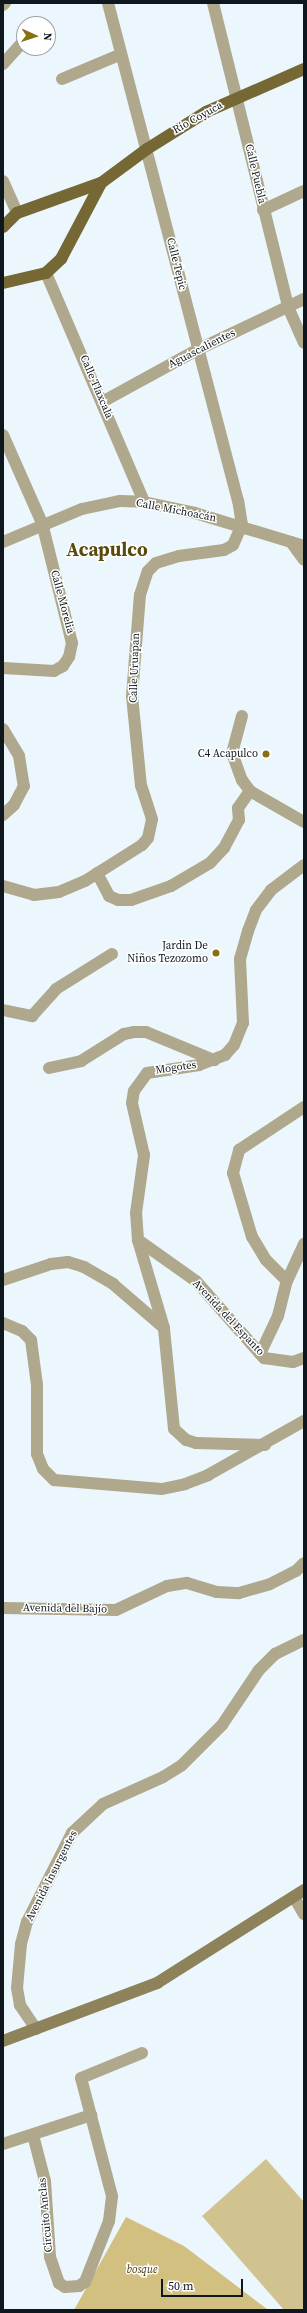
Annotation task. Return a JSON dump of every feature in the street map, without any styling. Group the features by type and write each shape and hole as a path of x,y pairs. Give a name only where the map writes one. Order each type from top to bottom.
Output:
{"main road":[{"name":"Río Coyuca","path":"17,213 40,203 71,196 101,183 147,149 200,116 304,69"},
{"name":"Río Coyuca","path":"46,273 72,243 84,212 101,183"},
{"path":"71,196 84,212"},
{"path":"3,227 17,213"},
{"path":"3,283 46,273"},
{"path":"3,2040 36,2029 118,1995 157,1983 299,1893"}],"street":[{"name":"Calle Tepic","path":"108,3 119,54 147,149 238,501 242,525"},
{"name":"Calle Puebla","path":"213,3 238,98 263,210 288,307 304,342"},
{"path":"3,64 16,50"},
{"path":"62,78 119,54"},
{"path":"3,181 17,213"},
{"path":"263,210 304,191"},
{"name":"Calle Tlaxcala","path":"46,273 144,502"},
{"name":"Aguascalientes","path":"102,402 198,350 304,299"},
{"name":"Calle Morelia","path":"3,435 42,523 70,626 72,643 69,657 63,666 44,672 3,668"},
{"name":"Calle Michoacán","path":"3,542 42,523 102,504 144,502 242,525 304,546"},
{"name":"Calle Uruapan","path":"3,886 21,893 46,895 59,892 97,874 142,845 152,828 141,786 132,696 140,595 148,571 166,558 224,550 233,545 242,525"},
{"path":"292,542 304,560"},
{"path":"242,716 232,752 239,775 250,791 304,822"},
{"path":"3,729 19,756 24,786 14,806 3,815"},
{"path":"97,874 109,896 118,900 131,900 171,886 210,863 224,848 239,820 238,808 250,791"},
{"name":"Mogotes","path":"265,1445 196,1443 179,1436 171,1417 164,1328 138,1240 136,1213 144,1155 132,1104 134,1091 147,1073 214,1060 225,1055 240,1036 243,1023 240,959 256,910 271,890 304,865"},
{"path":"3,1010 32,1016 56,989 112,954"},
{"path":"50,1068 81,1061 124,1034 134,1032 146,1032 214,1060"},
{"path":"287,1281 266,1260 252,1237 233,1173 239,1150 304,1107"},
{"name":"Avenida del Espanto","path":"138,1240 196,1281 264,1358 279,1362 304,1358"},
{"path":"260,1354 278,1316 287,1281 304,1244"},
{"path":"3,1280 51,1264 68,1262 84,1267 113,1284 164,1328"},
{"path":"3,1323 22,1331 31,1340 37,1385 37,1454 43,1469 54,1480 162,1489 208,1475 265,1445 304,1421"},
{"name":"Avenida del Bajío","path":"3,1608 116,1610 167,1586 187,1583 217,1592 239,1593 270,1584 296,1571 304,1563"},
{"name":"Avenida Insurgentes","path":"36,2029 20,2005 17,1988 22,1944 27,1922 72,1833 102,1804 163,1777 182,1765 222,1725 259,1670 275,1654 304,1640"},
{"path":"299,1893 304,1914"},
{"name":"Circuito Anclas","path":"33,2135 45,2182 50,2257 59,2283 65,2287 79,2286 85,2282 112,2208 112,2196 81,2078 142,2053"},
{"path":"3,2144 91,2115"}],"shaded area":[{"path":"266,2159 304,2202 304,2310 284,2310 202,2216"}],"green space":[{"name":"bosque","path":"126,2217 184,2246 267,2309 74,2310"}],"place":[{"name":"C4 Acapulco","path":"266,754"},
{"name":"Jardin De Niños Tezozomo","path":"216,953"}],"district":[{"name":"Acapulco","path":"107,550"}]}
